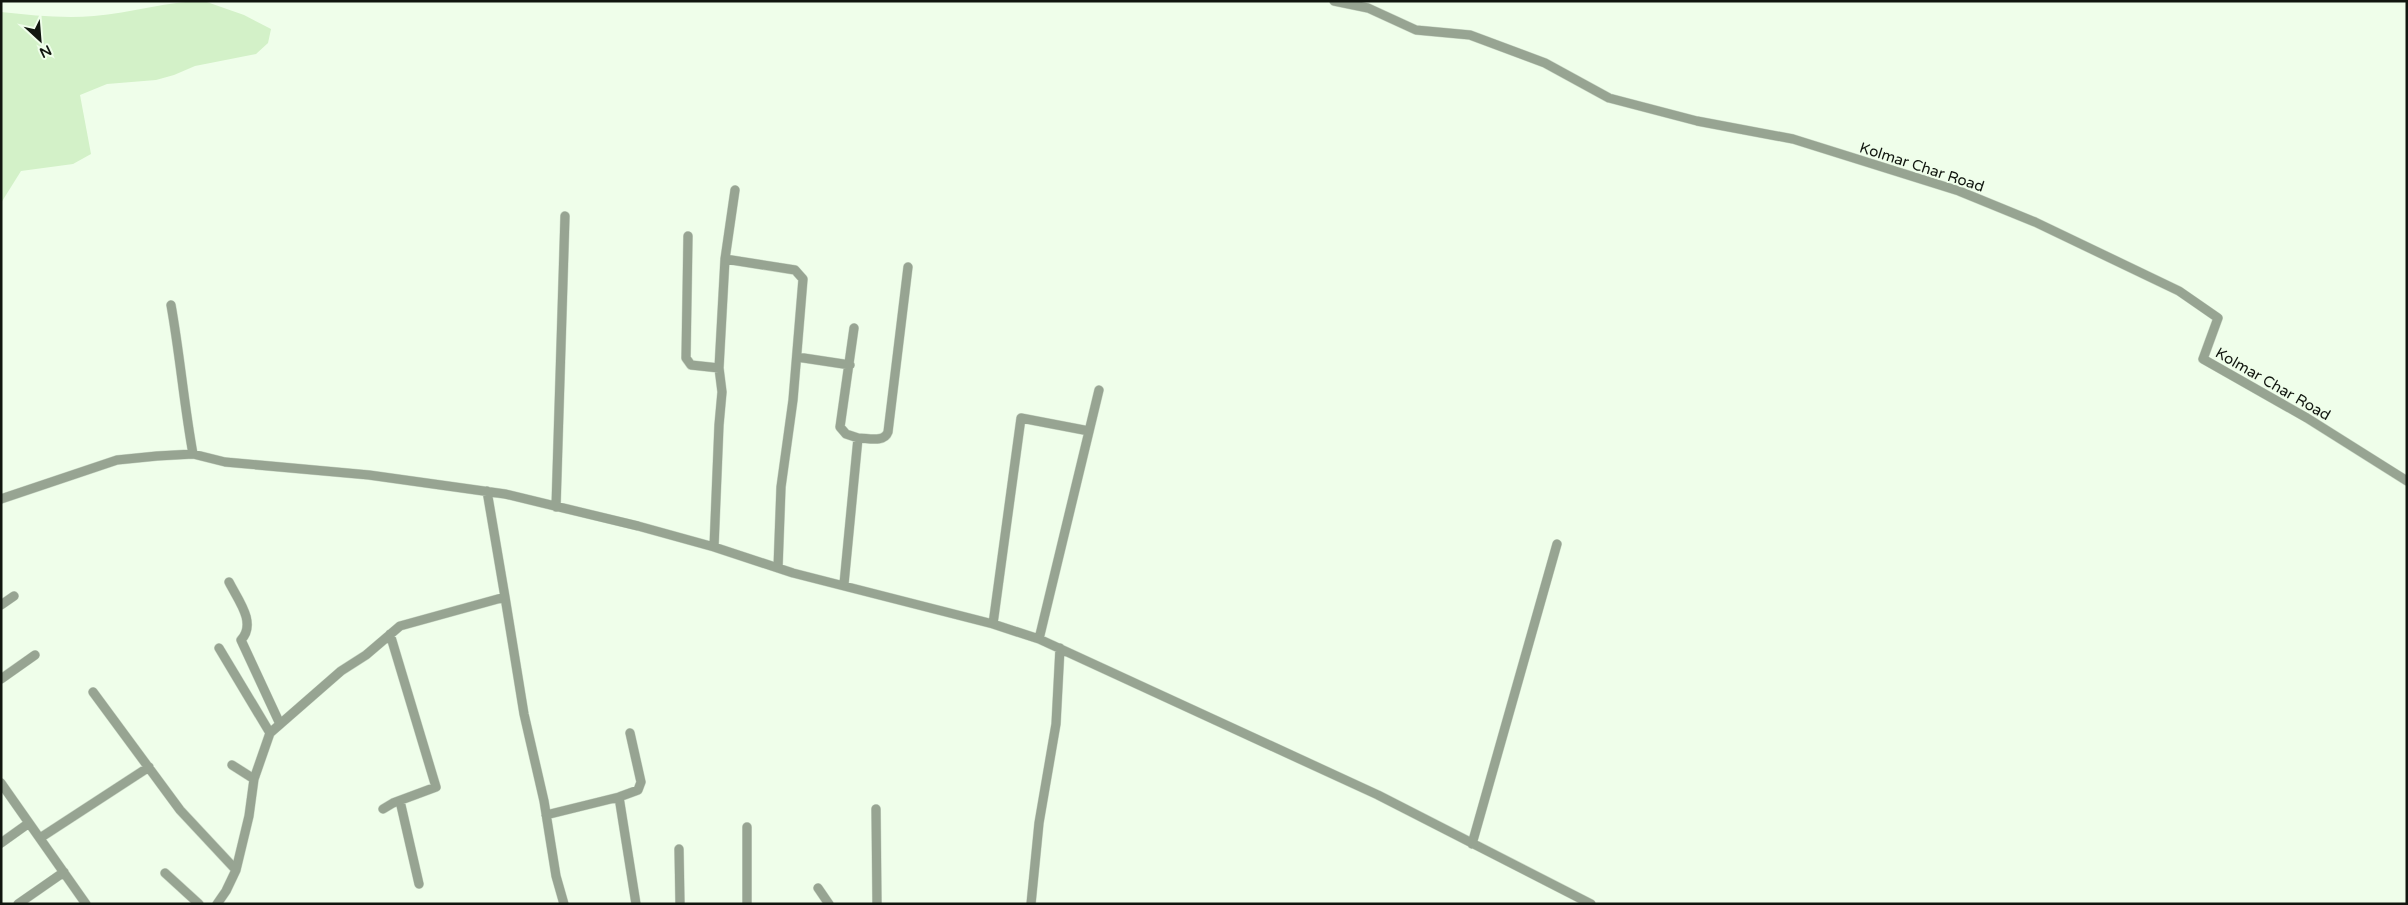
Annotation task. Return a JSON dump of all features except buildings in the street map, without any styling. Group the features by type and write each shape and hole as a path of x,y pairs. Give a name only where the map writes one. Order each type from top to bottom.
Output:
{"street":[{"name":"Kolmar Char Road","path":"1334,1 1368,8 1416,30 1470,35 1545,63 1609,98 1698,121 1794,139 1958,191 2035,222 2179,291 2218,318 2203,360 2307,418 2407,481"},
{"path":"714,547 722,392 719,368 725,259 735,190"},
{"path":"556,507 565,216"},
{"path":"688,236 686,358 691,365 719,368"},
{"path":"725,259 795,270 801,275 802,279 797,357 781,487 778,568"},
{"path":"854,328 840,427 846,434 858,438 882,439 888,432 908,267"},
{"path":"171,306 181,363 184,404 193,454"},
{"path":"797,357 850,365"},
{"path":"1039,640 1099,390"},
{"path":"994,624 1021,418 1089,431"},
{"path":"844,584 858,438"},
{"path":"1,499 117,460 193,454 225,462 369,475 487,491 638,526 714,547 778,568 994,624 1060,648 1378,795 1591,904"},
{"path":"487,491 524,714 546,815 556,876 564,904"},
{"path":"1472,844 1557,544"},
{"path":"229,582 249,624 248,633 241,640 280,724"},
{"path":"1,605 14,596"},
{"path":"217,904 226,891 236,870 249,816 254,779 270,733 340,671 366,655 400,626 505,597"},
{"path":"383,809 436,787 390,634"},
{"path":"219,648 270,733"},
{"path":"1031,904 1039,824 1056,724 1060,648"},
{"path":"1,679 35,655"},
{"path":"94,692 180,810 236,870"},
{"path":"546,815 619,797 638,790 640,786 630,733"},
{"path":"232,765 254,779"},
{"path":"40,838 148,767"},
{"path":"1,783 86,904"},
{"path":"619,797 636,904"},
{"path":"400,801 418,884"},
{"path":"876,809 877,904"},
{"path":"1,842 29,823"},
{"path":"747,827 747,904"},
{"path":"679,849 680,904"},
{"path":"18,904 64,872"},
{"path":"165,873 198,904"},
{"path":"818,888 829,904"}],"green space":[{"path":"204,1 244,15 271,29 268,43 256,54 195,66 156,80 107,84 80,95 91,154 73,164 21,171 1,203 1,12 82,17 176,3"}]}
